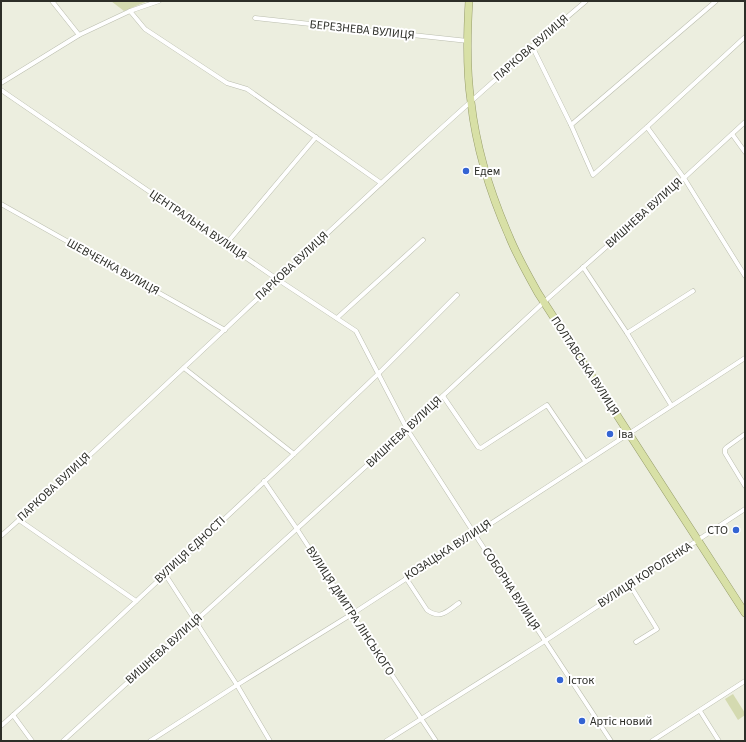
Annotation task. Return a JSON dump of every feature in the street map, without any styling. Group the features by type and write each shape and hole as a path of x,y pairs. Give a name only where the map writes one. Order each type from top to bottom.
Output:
{"highway":[{"name":"ПОЛТАВСЬКА ВУЛИЦЯ","path":"470,1 468,42 470,101 486,170 499,213 509,237 520,260 544,302 745,613"}],"street":[{"path":"52,1 79,34"},
{"path":"1,82 79,34 130,11 159,1"},
{"name":"ПАРКОВА ВУЛИЦЯ","path":"1,536 184,368 277,279 470,101 586,1"},
{"path":"571,125 716,1"},
{"path":"130,11 145,29 227,83 247,89 381,183"},
{"name":"БЕРЕЗНЕВА ВУЛИЦЯ","path":"255,18 468,42"},
{"path":"532,46 571,125 593,175 745,37"},
{"name":"ЦЕНТРАЛЬНА ВУЛИЦЯ","path":"1,90 277,279 356,331 379,373"},
{"name":"ВИШНЕВА ВУЛИЦЯ","path":"63,741 408,429 544,302 745,122"},
{"path":"647,127 684,178 745,276"},
{"path":"732,134 745,152"},
{"path":"226,244 316,137"},
{"name":"ШЕВЧЕНКА ВУЛИЦЯ","path":"1,204 224,330"},
{"path":"337,318 423,240"},
{"path":"583,267 627,333 671,405"},
{"path":"627,333 693,291"},
{"name":"ВУЛИЦЯ ЄДНОСТІ","path":"1,726 294,454 379,373 457,295"},
{"name":"КОЗАЦЬКА ВУЛИЦЯ","path":"150,741 352,614 474,533 745,358"},
{"path":"184,368 294,454"},
{"name":"СОБОРНА ВУЛИЦЯ","path":"379,373 408,429 474,533 611,741"},
{"path":"443,396 478,447 481,448 547,405 585,462"},
{"path":"745,434 725,449 725,453 745,486"},
{"name":"ВУЛИЦЯ ДМИТРА ЛІНСЬКОГО","path":"264,482 298,528 352,614 436,741"},
{"name":"ВУЛИЦЯ КОРОЛЕНКА","path":"386,741 545,641 745,510"},
{"path":"19,520 136,601"},
{"path":"165,574 237,685 270,741"},
{"path":"406,578 427,610 431,613 436,615 443,614 459,603"},
{"path":"630,585 657,630 636,642"},
{"path":"652,741 745,681"},
{"path":"700,711 719,741"},
{"path":"13,715 32,741"}],"green space":[{"path":"111,1 148,1 124,11"},
{"path":"733,694 745,713 745,715 738,720 725,699"}],"place":[{"name":"Едем","path":"466,171"},
{"name":"Іва","path":"610,434"},
{"name":"СТО","path":"736,530"},
{"name":"Істок","path":"560,680"},
{"name":"Артіс новий","path":"582,721"}]}
